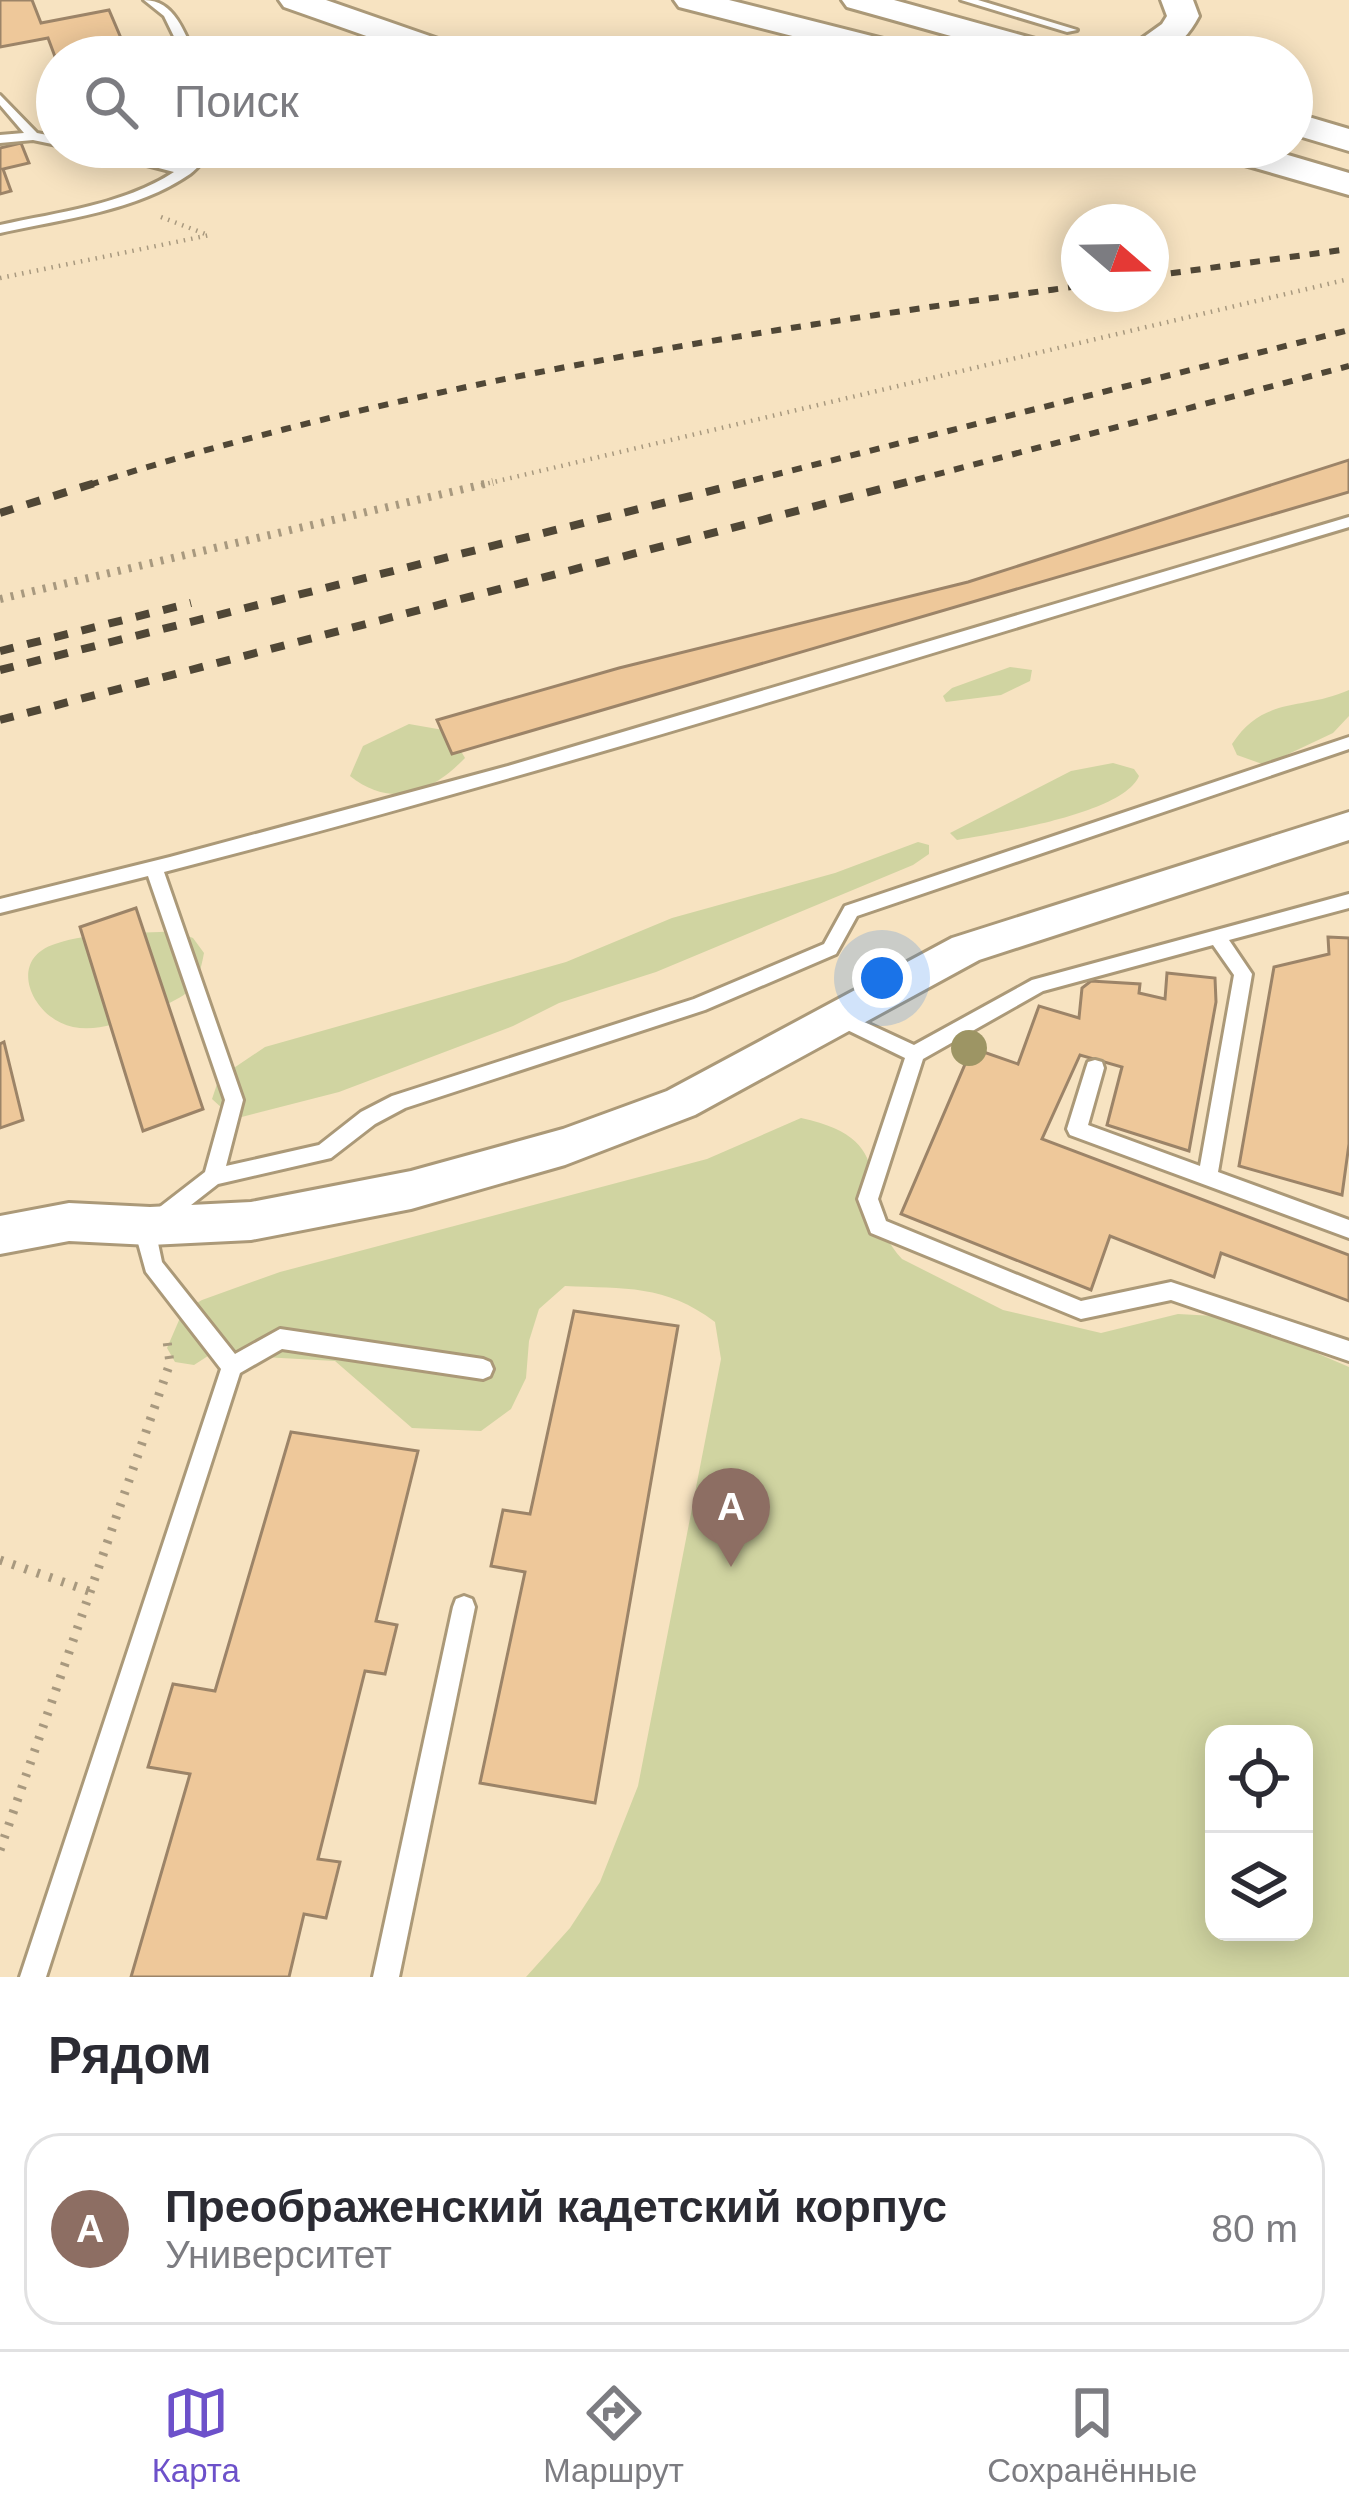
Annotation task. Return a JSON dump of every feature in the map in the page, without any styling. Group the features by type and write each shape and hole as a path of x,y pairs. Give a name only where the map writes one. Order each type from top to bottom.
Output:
{"main road":[{"path":"690,0 832,36"},
{"path":"858,0 1014,36"},
{"path":"1171,36 1184,16 1177,0"},
{"path":"312,3 401,36"},
{"path":"1313,129 1349,140"},
{"path":"1295,168 1349,184"}],"street":[{"path":"0,1234 69,1222 150,1226 251,1221 327,1208 565,1147 681,1103 966,950 1349,826"}],"lane":[{"path":"148,0 169,14 180,36"},
{"path":"966,0 1040,36"},
{"path":"0,98 33,136"},
{"path":"0,140 36,137"},
{"path":"174,168 187,171"},
{"path":"0,229 155,188 190,168"},
{"path":"0,906 154,869 816,681 1349,522"},
{"path":"232,1367 153,1266 148,1243 150,1226 213,1177 324,1152 368,1118 399,1102 699,1005 830,949 851,911 1349,743"},
{"path":"154,869 234,1100 213,1177"},
{"path":"1349,901 1038,985 916,1054 868,1199 878,1227 1081,1310 1171,1291 1349,1351"},
{"path":"1208,1177 1243,974 1216,937"},
{"path":"838,1017 916,1054"},
{"path":"1096,1068 1076,1129 1349,1229"},
{"path":"34,1977 232,1367 280,1340 483,1369"},
{"path":"386,1977 464,1607"}],"path":[{"path":"0,278 210,235"},
{"path":"0,598 1349,279"},
{"path":"0,1850 170,1363 165,1322"},
{"path":"0,1560 89,1591"}],"green space":[{"path":"1010,667 1032,670 1030,681 1001,695 946,702 943,696 952,688"},
{"path":"1349,690 1349,716 1333,733 1265,765 1237,755 1232,744 1257,718"},
{"path":"409,724 449,731 465,758 439,780 410,792 381,792 350,776 363,746"},
{"path":"1113,763 1134,769 1139,776 1109,801 1057,820 1000,832 957,840 950,833 1071,771"},
{"path":"918,842 929,845 929,854 913,865 656,972 559,1003 513,1026 339,1092 234,1119 212,1099 219,1078 265,1047 566,962 672,918 835,873"},
{"path":"175,931 193,938 204,953 198,976 183,995 144,1014 104,1026 73,1027 46,1013 30,988 31,963 55,944 99,935"},
{"path":"801,1118 834,1128 867,1157 879,1216 902,1259 1003,1310 1101,1333 1178,1314 1233,1317 1349,1367 1349,1977 526,1977 570,1928 600,1882 638,1786 721,1359 715,1322 661,1295 565,1286 539,1309 529,1341 526,1378 511,1409 481,1431 412,1428 335,1361 211,1354 194,1365 175,1362 167,1348 183,1311 280,1272 707,1159"}],"building":[{"path":"0,0 32,0 41,23 109,10 120,36 36,36 36,40 0,47"},
{"path":"21,143 29,163 3,169 11,191 0,194 0,148"},
{"path":"1349,460 1349,492 452,754 437,720 619,668 968,582"},
{"path":"136,908 203,1109 143,1131 80,927"},
{"path":"1328,937 1349,938 1349,1144 1342,1195 1239,1166 1274,967 1329,954"},
{"path":"1167,973 1215,978 1216,1002 1189,1151 1107,1125 1122,1067 1080,1055 1042,1139 1349,1255 1349,1301 1221,1253 1214,1277 1110,1236 1091,1290 901,1214 972,1048 1018,1064 1039,1006 1079,1018 1082,988 1091,981 1140,984 1139,993 1165,999"},
{"path":"4,1042 23,1120 0,1128 0,1044"},
{"path":"574,1311 678,1326 595,1803 480,1783 525,1572 491,1566 503,1510 530,1514"},
{"path":"291,1432 418,1451 376,1621 397,1625 385,1674 365,1671 318,1859 340,1862 326,1918 304,1914 289,1977 131,1977 190,1774 148,1767 173,1684 215,1691"}],"railway":[{"path":"1169,274 1349,249"},
{"path":"89,485 210,449 455,389 704,342 1061,289"},
{"path":"734,485 1349,330"},
{"path":"896,485 1349,366"},
{"path":"0,513 98,482"},
{"path":"0,670 746,482"},
{"path":"0,720 907,482"},
{"path":"0,651 191,603"}],"place":[{"name":"Преображенский кадетский корпус","path":"731,1567"}]}
